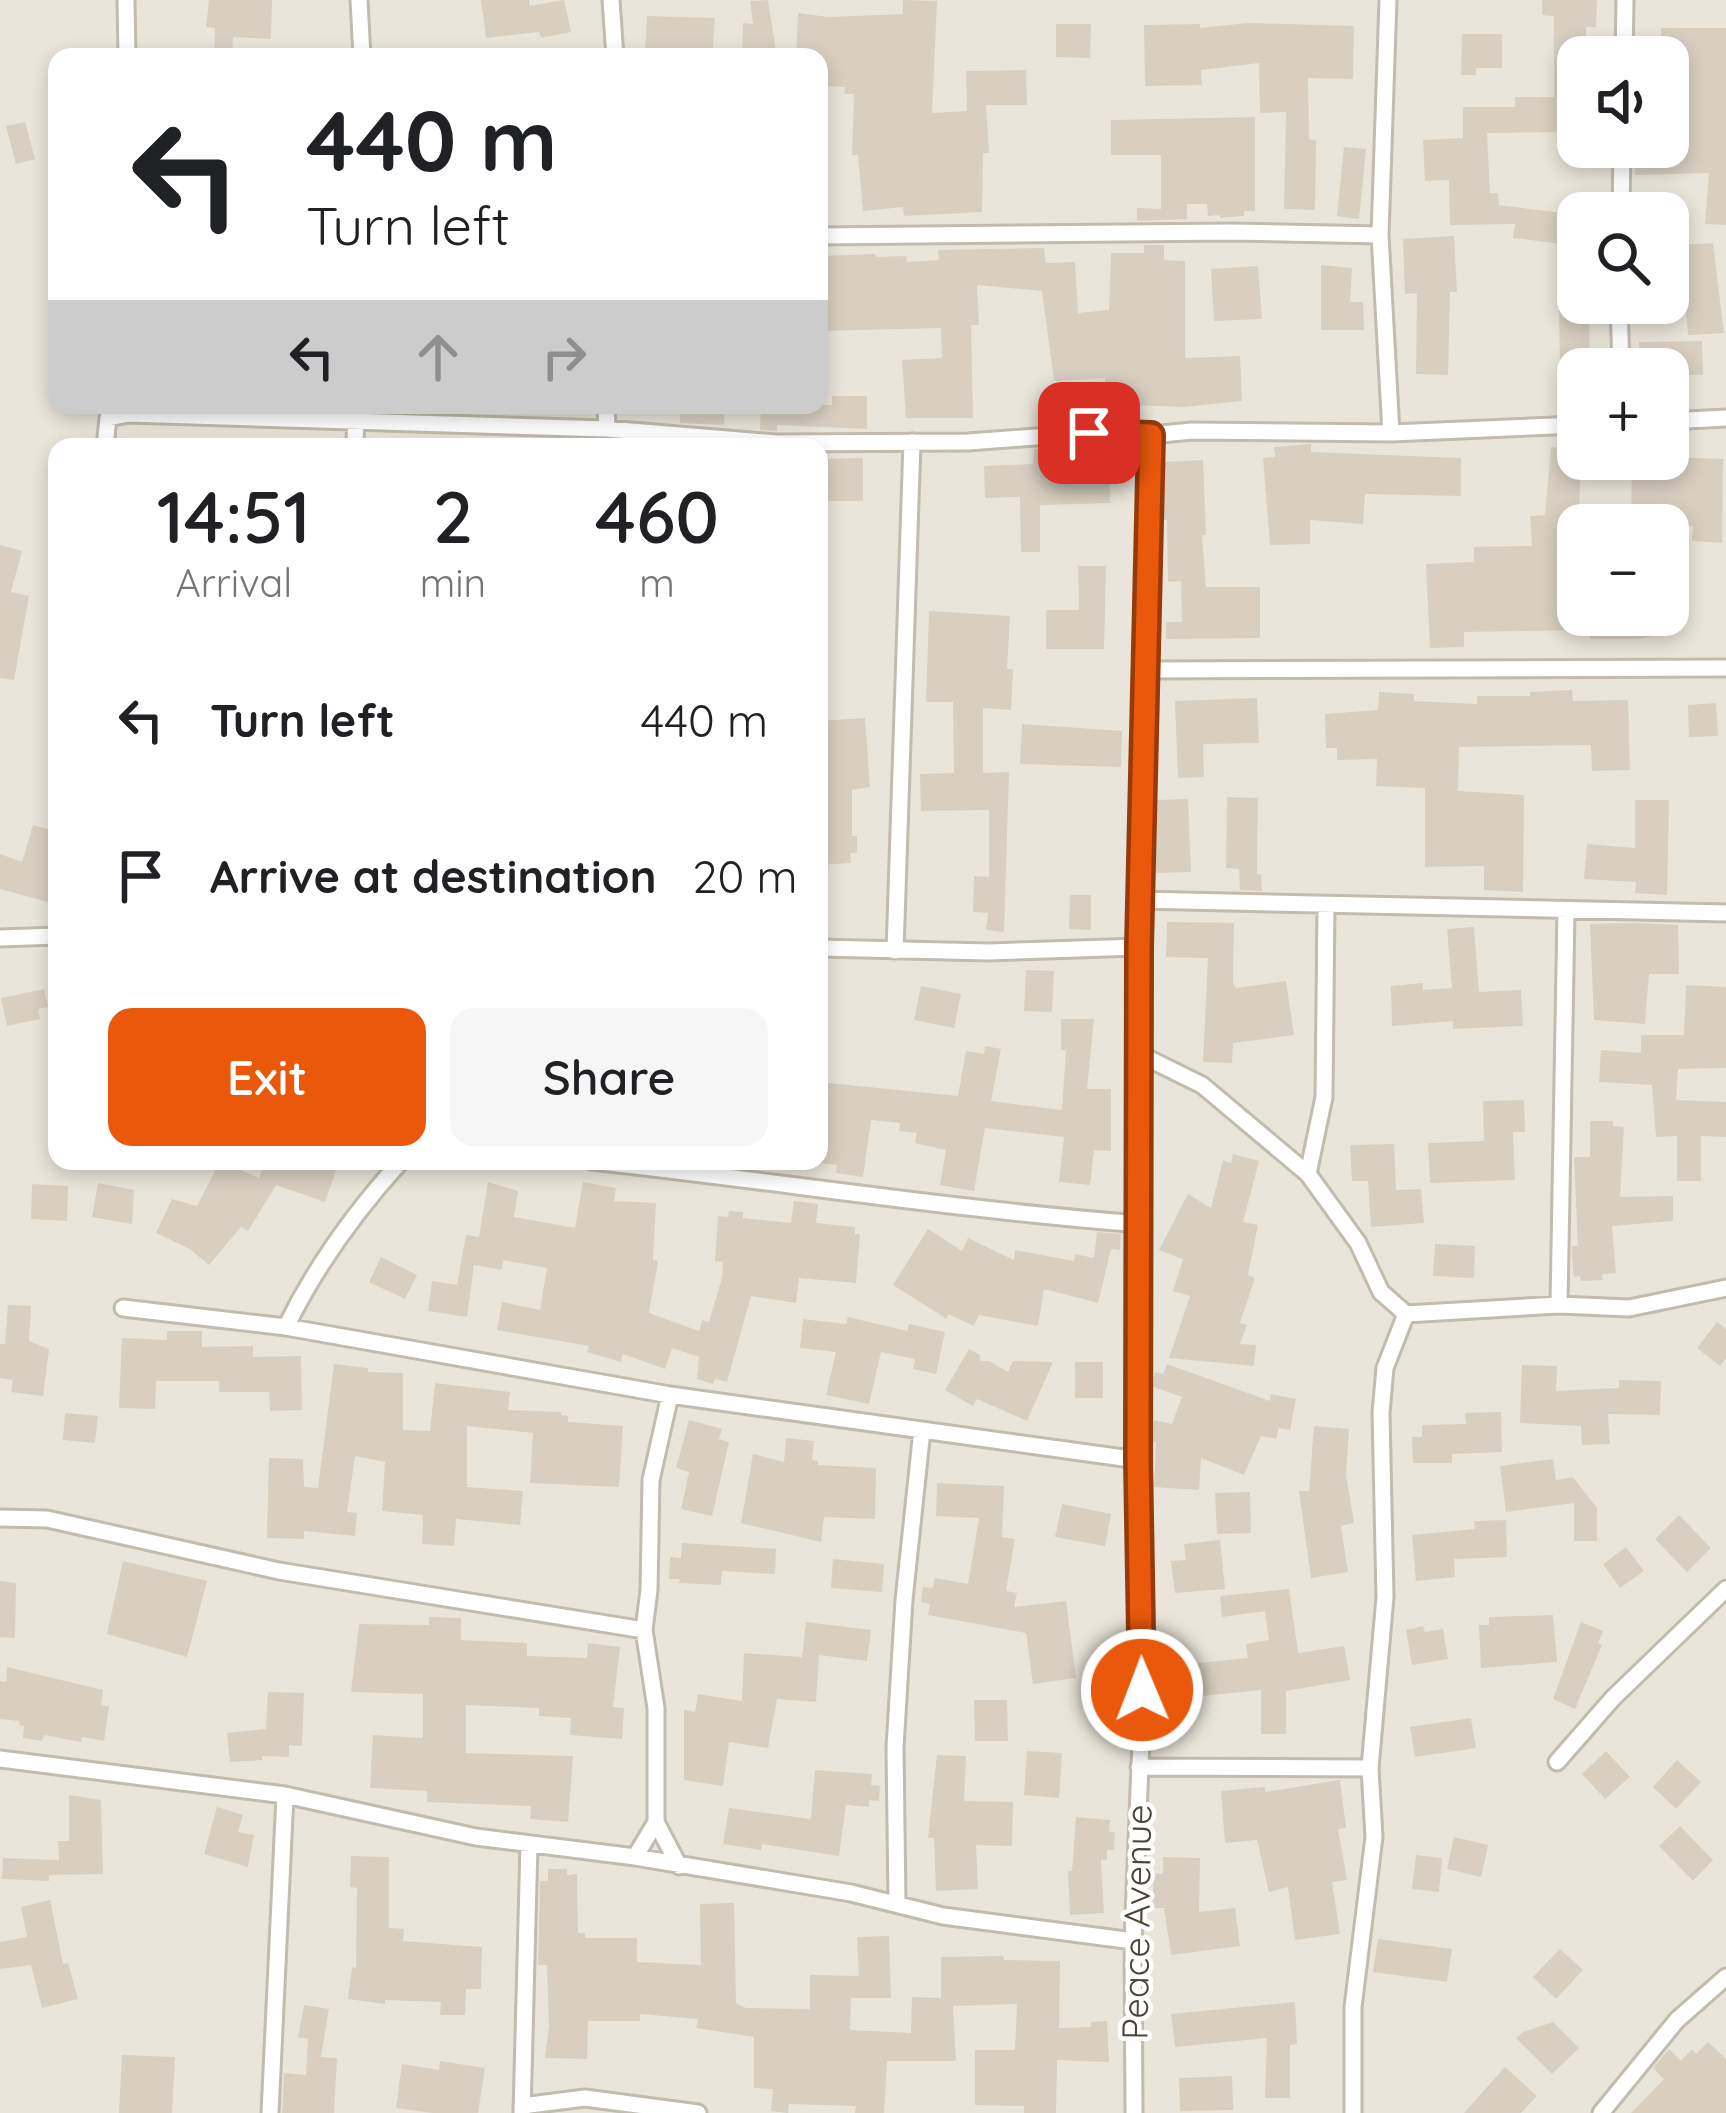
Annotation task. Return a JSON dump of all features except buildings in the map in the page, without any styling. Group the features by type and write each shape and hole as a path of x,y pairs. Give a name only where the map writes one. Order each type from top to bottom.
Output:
{"street":[{"path":"126,0 127,48"},
{"path":"359,0 362,48"},
{"path":"611,0 615,48"},
{"path":"1388,0 1380,235 1390,433"},
{"path":"1624,36 1625,0"},
{"path":"828,236 1380,235"},
{"path":"106,438 108,418 129,414"},
{"path":"385,414 607,429 650,438"},
{"path":"606,414 607,429"},
{"path":"1689,420 1726,418"},
{"path":"828,442 1557,426"},
{"name":"Peace Avenue","path":"1134,2113 1133,1941 1142,1690 1139,947 1151,435"},
{"path":"895,951 912,442"},
{"path":"1145,670 1726,668"},
{"path":"1140,900 1726,913"},
{"path":"1308,1174 1324,1097 1326,905"},
{"path":"1559,1305 1566,911"},
{"path":"0,938 48,936"},
{"path":"828,948 1139,947"},
{"path":"1141,1055 1202,1085 1308,1174 1358,1243 1381,1292 1406,1314 1559,1305 1629,1308 1726,1288"},
{"path":"286,1327 356,1211 393,1170"},
{"path":"676,1170 997,1213 1141,1223"},
{"path":"123,1308 286,1327 670,1395 1138,1460"},
{"path":"1353,2113 1353,2007 1374,1837 1370,1768 1385,1597 1381,1413 1385,1368 1406,1314"},
{"path":"670,1395 651,1480 650,1590 644,1630 656,1708 656,1822 679,1866"},
{"path":"897,1903 895,1747 922,1430"},
{"path":"0,1518 46,1519 279,1570 644,1630"},
{"path":"1557,1762 1612,1698 1726,1589"},
{"path":"0,1759 285,1795 476,1837 635,1857 897,1903 944,1916 1133,1941"},
{"path":"1139,1767 1370,1768"},
{"path":"270,2113 285,1795"},
{"path":"635,1857 656,1822"},
{"path":"529,1844 522,2110 585,2098 698,2113"},
{"path":"1601,2113 1677,2020 1726,1977"}],"shaded area":[{"path":"0,0 1726,0 1726,2113 0,2113"}],"route":[{"path":"1089,433 1151,435 1139,947 1142,1690"}]}
